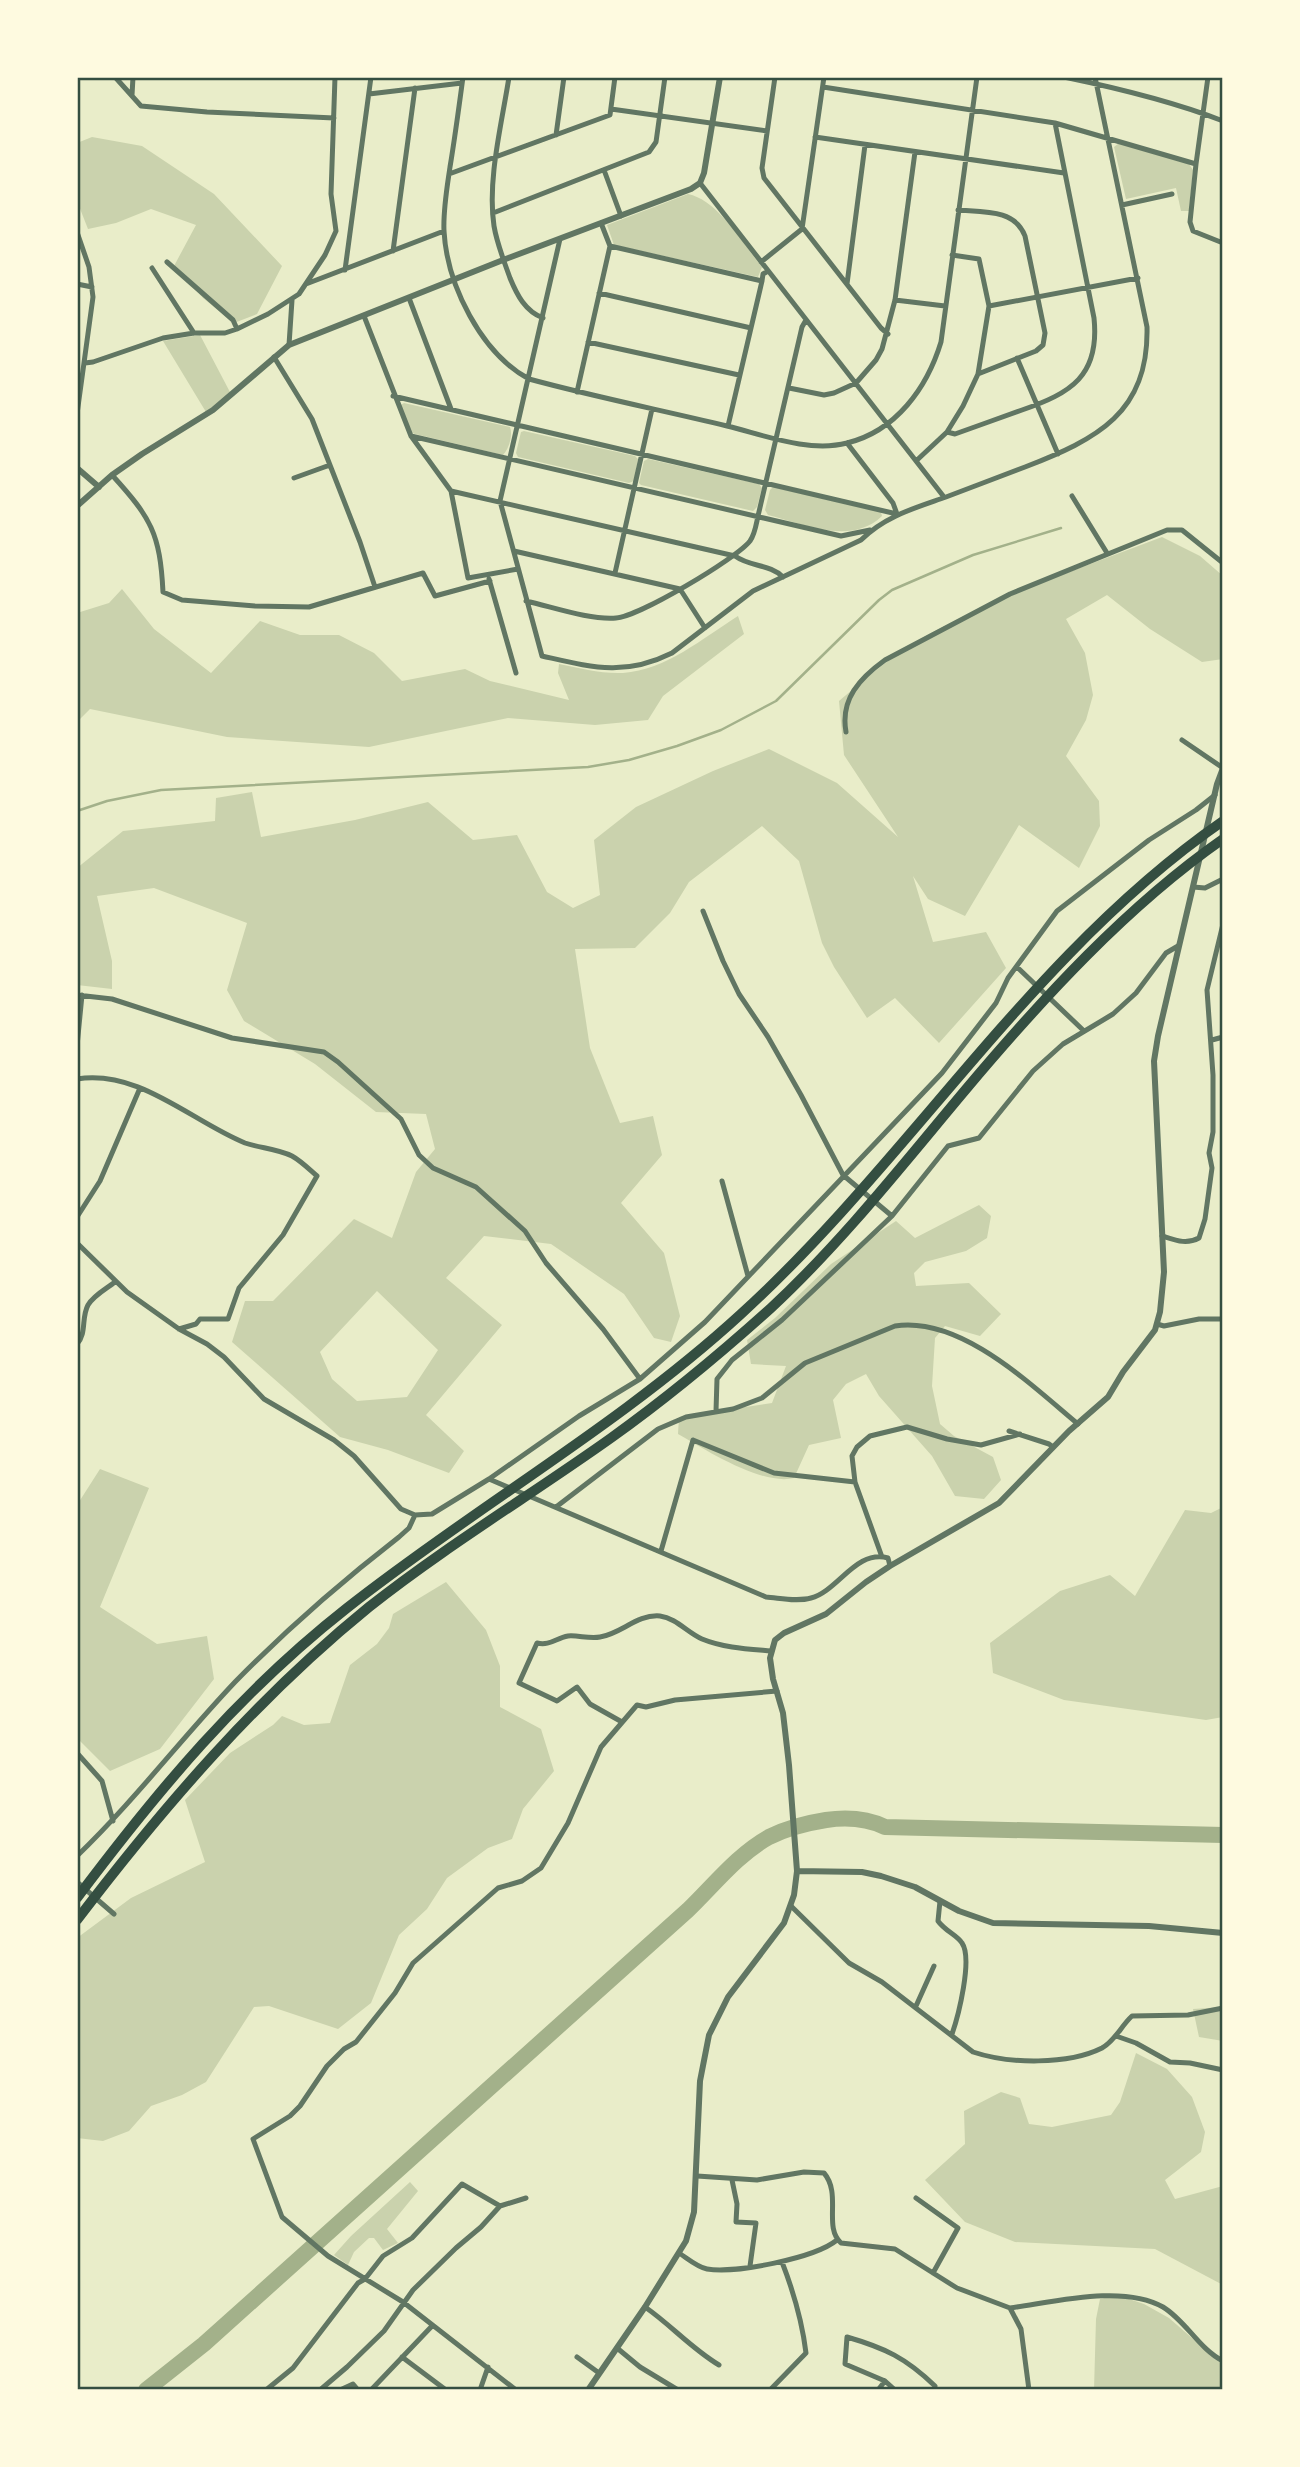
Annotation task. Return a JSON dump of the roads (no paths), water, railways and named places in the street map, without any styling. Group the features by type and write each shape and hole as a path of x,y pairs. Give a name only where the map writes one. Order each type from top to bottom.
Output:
{"highway":[{"path":"77,1898 172,1776 286,1659 390,1574 625,1409 715,1338 758,1298 867,1184 1041,984 1111,914 1223,815"},
{"path":"1182,852 1223,821"},
{"path":"77,1920 179,1791 222,1743 285,1681 373,1604 612,1437 702,1368 774,1305 838,1240 1031,1014 1134,912 1223,839"}],"street":[{"path":"115,77 141,106 334,118"},
{"path":"131,95 133,77"},
{"path":"85,363 163,338 194,333 225,333 292,300 325,255 336,231 331,194 335,77"},
{"path":"345,270 371,77"},
{"path":"509,77 497,157 493,213 503,260 520,299 527,308 543,318"},
{"path":"556,135 564,77"},
{"path":"449,174 610,115 615,77"},
{"path":"493,213 649,152 656,142 665,77"},
{"path":"77,506 112,475 214,410 289,345 691,189 699,183 704,173 720,77"},
{"path":"775,77 762,168 764,178 888,334"},
{"path":"761,262 802,229 824,77"},
{"path":"369,94 463,80 449,174 444,231 447,255 470,315 486,341 505,362 529,379 577,392 777,439 817,444 847,443 887,424 914,398 935,362 941,342 977,77"},
{"path":"1064,77 1096,80 1223,121"},
{"path":"1209,77 1196,164 1191,228 1203,237 1223,243"},
{"path":"560,239 500,501 542,656 598,668 630,668 659,660 685,644 753,592 861,540 870,530 897,513 944,498 1088,440 1104,429 1130,400 1139,380 1148,345 1147,327 1096,80"},
{"path":"823,87 1055,123 1196,164"},
{"path":"393,251 415,88"},
{"path":"611,108 767,131"},
{"path":"947,432 955,434 1061,395 1086,371 1091,359 1095,333 1055,123"},
{"path":"815,137 1064,173"},
{"path":"847,285 865,145"},
{"path":"789,388 824,395 834,393 856,383 876,360 888,334 895,300 915,152"},
{"path":"604,170 621,216"},
{"path":"699,183 944,498"},
{"path":"1122,205 1172,194"},
{"path":"958,210 1001,214 1019,224 1025,236 1045,340 1040,349 978,374"},
{"path":"577,392 610,246 601,223"},
{"path":"305,285 444,231"},
{"path":"77,232 89,267 92,287 77,414"},
{"path":"610,246 762,281"},
{"path":"916,461 947,432 978,374 989,306 979,259 952,255"},
{"path":"167,262 233,320 237,329"},
{"path":"152,268 194,333"},
{"path":"728,426 763,274 768,271"},
{"path":"989,306 1138,278"},
{"path":"77,284 92,287"},
{"path":"599,293 751,328"},
{"path":"409,298 451,409"},
{"path":"289,345 292,300"},
{"path":"895,300 945,306"},
{"path":"364,316 393,396 411,436 451,491 468,578 489,578"},
{"path":"526,601 604,618 628,617 646,610 735,556 753,537 802,327 806,320"},
{"path":"77,342 87,344"},
{"path":"588,342 739,375"},
{"path":"274,356 312,419 375,587"},
{"path":"1017,358 1058,454"},
{"path":"393,396 897,513"},
{"path":"615,573 652,409"},
{"path":"411,436 841,536 870,530"},
{"path":"847,443 893,503 897,513"},
{"path":"294,478 330,465"},
{"path":"77,468 99,487"},
{"path":"112,475 141,507 158,541 163,592 182,600 255,607 309,607 423,573 435,596 518,569"},
{"path":"451,491 735,556 743,562 777,570 783,577"},
{"path":"1072,496 1107,553"},
{"path":"846,732 845,711 848,698 859,682 885,660 1010,594 1158,533 1182,530 1223,563"},
{"path":"514,551 680,589 705,628"},
{"path":"489,578 516,673"},
{"path":"588,2390 645,2307 679,2253 691,2228 697,2176 700,2081 709,2035 724,2003 776,1936 791,1906 797,1871 793,1810 783,1713 772,1668 771,1651 779,1636 826,1615 890,1566 999,1503 1053,1447 1108,1397 1123,1372 1149,1340 1157,1324 1164,1272 1154,1061 1178,946 1214,795 1223,768 1182,740"},
{"path":"77,1243 115,1282 178,1329 207,1344 224,1357 264,1399 334,1440 354,1456 394,1503 415,1515 423,1516 442,1510 579,1416 640,1379 705,1322 942,1073 996,1003 1008,978 1057,911 1214,795"},
{"path":"1193,887 1205,888 1223,879"},
{"path":"703,911 739,993 801,1095 844,1175 892,1216"},
{"path":"1162,1236 1192,1242 1199,1238 1202,1232 1212,1167 1209,1153 1213,1132 1212,1040 1207,990 1223,924"},
{"path":"716,1411 717,1379 732,1360 782,1320 892,1216 948,1146 979,1138 1033,1071 1063,1044 1113,1014 1136,993 1166,953 1178,946"},
{"path":"1017,967 1083,1031"},
{"path":"77,1046 79,995 111,999 232,1038 324,1052 401,1119 419,1155 433,1168 475,1187 525,1231 546,1263 603,1329 640,1379"},
{"path":"1212,1040 1223,1037"},
{"path":"77,1079 93,1076 140,1088 246,1143 290,1155 317,1176 283,1235 239,1288 228,1319 200,1320 197,1324 178,1329"},
{"path":"77,1217 100,1181 140,1088"},
{"path":"722,1181 748,1276"},
{"path":"77,1344 82,1338 88,1306 93,1298 115,1282"},
{"path":"1157,1324 1164,1326 1199,1319 1223,1319"},
{"path":"556,1507 657,1429 686,1417 733,1409 762,1398 805,1363 884,1329 906,1324 937,1329 987,1353 1078,1424"},
{"path":"882,1557 855,1482 852,1456 857,1447 870,1436 907,1427 947,1439 981,1445 1020,1434"},
{"path":"1009,1431 1053,1447"},
{"path":"660,1551 694,1440 774,1473 855,1482"},
{"path":"489,1479 766,1597 802,1600 822,1593 864,1560 882,1557 888,1559 890,1566"},
{"path":"77,1856 113,1821 234,1683 319,1601 409,1528 415,1515"},
{"path":"622,1723 590,1704 577,1687 557,1701 519,1683 537,1643 546,1645 568,1636 598,1638 607,1636 633,1621 659,1616 670,1619 701,1639 746,1649 771,1651"},
{"path":"516,2390 403,2302 328,2256 282,2217 253,2139 290,2116 300,2106 327,2066 344,2049 356,2042 395,1993 413,1964 498,1888 522,1881 541,1868 568,1823 601,1747 637,1705 646,1707 675,1700 777,1691"},
{"path":"77,1753 102,1781 113,1821"},
{"path":"797,1871 881,1875 915,1887 972,1917 993,1923 1149,1926 1223,1933"},
{"path":"77,1882 114,1914"},
{"path":"940,1901 938,1921 945,1930 962,1942 965,1952 962,2006 952,2034"},
{"path":"791,1906 849,1963 882,1982 974,2052 983,2055 1038,2060 1064,2058 1103,2047 1132,2016 1188,2015 1223,2008"},
{"path":"916,2006 934,1966"},
{"path":"1116,2036 1136,2043 1170,2062 1223,2070"},
{"path":"697,2176 732,2180 780,2177 804,2172 824,2173 833,2191 834,2231 837,2240 845,2245 895,2249 957,2288 1010,2308 1111,2294 1132,2297 1163,2307 1223,2361"},
{"path":"732,2180 737,2204 736,2222 755,2223 750,2266"},
{"path":"266,2390 293,2368 358,2283 365,2279 383,2256 412,2238 462,2184 500,2206"},
{"path":"320,2390 384,2331 413,2290 500,2206 526,2198"},
{"path":"916,2198 958,2228 933,2273"},
{"path":"679,2253 704,2268 727,2270 782,2262 814,2252 837,2240"},
{"path":"770,2390 806,2353 796,2298 782,2262"},
{"path":"645,2307 673,2327 699,2353 719,2365"},
{"path":"1010,2308 1021,2329 1028,2390"},
{"path":"371,2390 432,2326"},
{"path":"895,2390 885,2381 845,2364 847,2337 896,2354 914,2365 935,2386"},
{"path":"617,2348 640,2367 678,2390"},
{"path":"402,2357 446,2390"},
{"path":"577,2357 599,2373"},
{"path":"480,2390 488,2367"},
{"path":"878,2390 885,2381"},
{"path":"430,2390 436,2383"},
{"path":"340,2390 353,2384 358,2390"}],"waterway":[{"path":"77,811 107,801 161,790 588,767 629,760 721,730 776,701 892,590 973,555 1061,528"},
{"path":"146,2390 204,2344 688,1910 736,1861 769,1837 804,1824 849,1819 864,1820 885,1827 1223,1835"}]}
